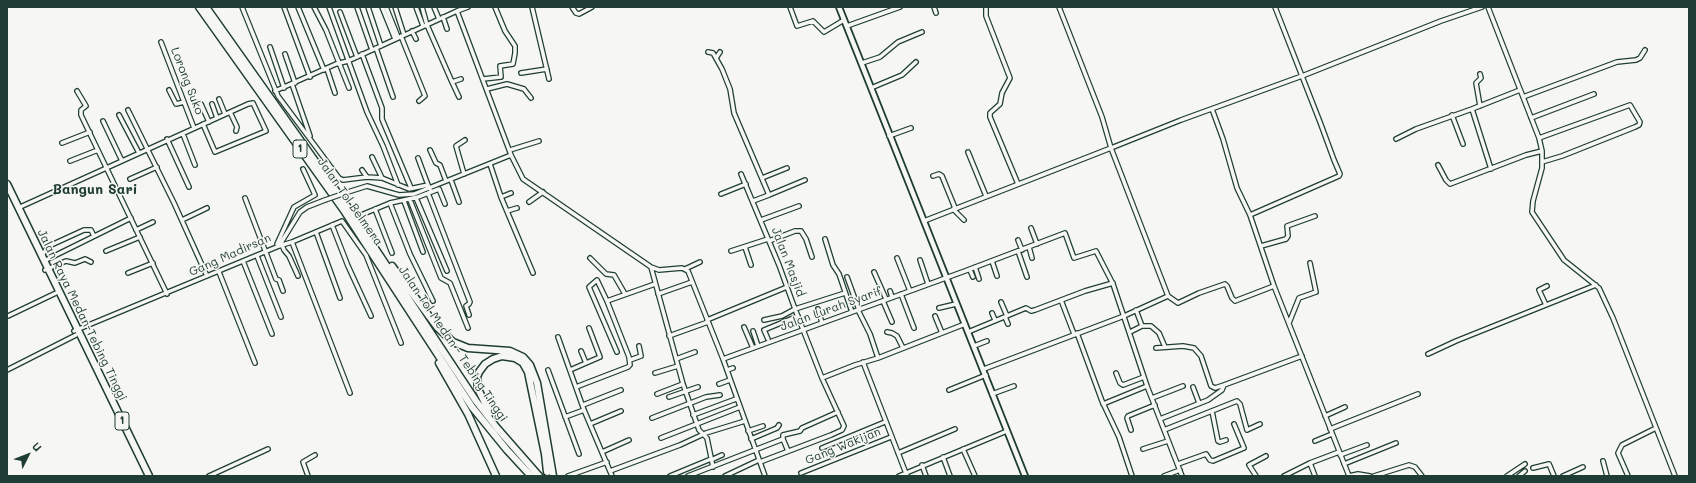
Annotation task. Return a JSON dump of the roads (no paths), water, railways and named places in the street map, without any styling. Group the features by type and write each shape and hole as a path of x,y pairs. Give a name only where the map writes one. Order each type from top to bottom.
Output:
{"highway":[{"name":"Jalan Tol Belmera","path":"199,7 345,212 423,333"},
{"name":"Jalan Tol Belmera","path":"206,7 370,239"},
{"name":"Jalan Raya Medan-Tebing Tinggi","path":"7,184 43,258 56,293 149,476"},
{"name":"Jalan Raya Medan-Tebing Tinggi","path":"7,193 47,270 145,476"},
{"path":"370,239 384,255 432,321 448,338 456,344 468,348 514,352 523,357 530,365 537,383 553,476"},
{"name":"Jalan Tol Medan - Tebing Tinggi","path":"370,239 476,400 519,454 539,476"},
{"path":"423,333 468,414 496,476"},
{"name":"Jalan Tol Medan - Tebing Tinggi","path":"423,333 472,407 507,450 531,476"},
{"path":"519,454 485,406 478,389 477,377 481,368 489,361 498,357 506,356 514,358 523,363 528,372 545,454 547,472"}],"street":[{"path":"242,7 275,91 339,178 343,180 367,177 382,178 398,185 411,188 429,189"},
{"path":"284,7 310,77"},
{"path":"298,7 326,69 335,93"},
{"path":"314,7 326,30 349,88"},
{"path":"329,7 370,120 383,146 398,185"},
{"path":"357,7 372,50"},
{"path":"368,7 381,46"},
{"path":"382,7 399,37"},
{"path":"386,7 425,96 419,101"},
{"path":"395,7 399,37"},
{"path":"416,7 459,97"},
{"path":"422,7 425,25"},
{"path":"434,7 447,29"},
{"path":"275,91 310,77 339,63 348,61 457,10 468,7"},
{"path":"483,79 502,76 500,66 513,64 515,53 515,46 505,31 495,7"},
{"path":"532,7 549,79"},
{"path":"572,7 576,13 579,14 592,7"},
{"path":"790,7 797,26 813,21 824,32 844,20"},
{"path":"839,7 964,324 984,368 992,394 1025,476"},
{"path":"847,26 900,7"},
{"path":"934,7 936,13"},
{"path":"986,7 986,16 1010,78 1002,93 1000,104 990,113 990,117 1018,184"},
{"path":"1059,7 1102,117 1111,148 1168,296 1178,303 1199,293 1225,284 1228,286 1232,298 1235,301 1274,286"},
{"path":"1250,215 1340,175 1275,7"},
{"path":"924,221 954,208 1302,76 1441,21 1482,7"},
{"path":"1488,7 1531,118 1542,151 1542,162 1532,212 1564,260 1596,285 1613,318 1675,476"},
{"path":"457,10 510,153 523,179 651,267 659,270 685,269 700,262"},
{"path":"340,12 357,56"},
{"path":"412,31 416,39"},
{"path":"862,63 880,57 898,42 922,32"},
{"name":"Lorong Suko","path":"161,42 194,128"},
{"path":"270,47 284,88"},
{"path":"376,48 393,97"},
{"path":"1523,97 1617,62 1636,60 1640,58 1645,50"},
{"path":"708,52 712,52 722,69 730,89 736,119 769,195"},
{"path":"716,58 720,52"},
{"path":"285,54 310,139"},
{"path":"362,54 382,108 382,119 411,188"},
{"path":"871,88 902,75 916,62"},
{"path":"521,73 547,69"},
{"path":"1480,74 1481,78 1476,83 1480,106"},
{"path":"452,82 462,79"},
{"path":"486,89 507,84 524,89 531,98"},
{"path":"169,90 176,104 184,102"},
{"path":"1396,139 1416,129 1520,90"},
{"path":"77,91 86,106 80,112 167,294"},
{"path":"1531,118 1594,94"},
{"path":"219,99 225,114"},
{"path":"18,208 167,139 183,134 194,128 203,124 209,122 248,104 253,103 266,131 215,152 203,124"},
{"path":"201,104 209,122"},
{"path":"212,104 217,118"},
{"path":"1538,138 1630,104 1640,122 1639,125 1635,127 1562,156 1542,162"},
{"path":"1212,109 1223,139 1237,188 1250,215 1274,286 1349,476 1358,474 1370,476"},
{"path":"1472,109 1491,169"},
{"path":"128,110 157,167 207,276"},
{"path":"230,112 237,127 236,131"},
{"path":"119,115 138,153"},
{"path":"1452,116 1463,144"},
{"path":"103,121 122,161"},
{"path":"889,136 911,128"},
{"path":"62,143 90,132"},
{"path":"183,134 195,165"},
{"path":"167,139 189,187"},
{"path":"464,174 456,146 465,140"},
{"name":"Gang Madirsan","path":"7,370 76,332 280,245 300,212 307,207 367,186 399,195 408,195 438,187 448,180 490,164 510,153 539,141"},
{"path":"70,161 98,150"},
{"path":"430,150 436,163 440,165 459,202"},
{"path":"1438,165 1447,182 1450,184 1526,155 1542,151"},
{"path":"968,152 986,196"},
{"path":"372,157 382,178"},
{"path":"418,158 470,302 466,306 469,315"},
{"path":"490,164 501,197 533,273"},
{"path":"130,178 157,167"},
{"path":"762,178 787,168"},
{"path":"298,276 289,256 277,242 294,208 315,194 303,170"},
{"path":"362,170 367,177"},
{"name":"Jalan Masjid","path":"741,174 769,240 822,378 844,426 842,430 788,451"},
{"path":"933,176 939,174 942,176 954,208 964,220"},
{"path":"753,201 804,180"},
{"path":"721,194 746,184"},
{"path":"438,187 445,204"},
{"path":"361,215 390,203 416,198 429,189"},
{"path":"529,202 543,192"},
{"path":"501,197 511,193"},
{"path":"245,198 276,279 279,280 283,291"},
{"path":"416,198 447,270"},
{"path":"410,200 441,278 450,283 468,328"},
{"path":"404,201 423,252"},
{"path":"390,203 410,254 432,301"},
{"path":"761,220 798,206"},
{"path":"182,220 207,208"},
{"path":"507,211 517,208"},
{"path":"375,209 392,253"},
{"path":"1261,246 1286,239 1288,236 1287,226 1315,216"},
{"path":"43,258 131,218"},
{"path":"136,230 153,222"},
{"path":"280,245 292,242 342,222 366,255 401,343"},
{"path":"332,225 346,262 371,316"},
{"path":"1031,228 1037,244"},
{"path":"43,258 49,246 84,230 91,230 94,236"},
{"path":"731,251 769,240 795,230 801,231 806,239 812,257"},
{"path":"316,232 340,298"},
{"name":"Jalan Lurah Syarif","path":"723,359 970,270 1065,233 1074,258 1097,252 1113,283"},
{"path":"106,251 140,237"},
{"path":"825,238 833,265 839,274 852,312"},
{"path":"1018,240 1026,277"},
{"path":"1046,240 1048,245"},
{"path":"292,242 350,393"},
{"path":"745,247 751,265"},
{"path":"1028,248 1032,258"},
{"path":"257,256 281,316"},
{"path":"590,258 606,274 614,275 625,294"},
{"path":"897,258 910,291"},
{"path":"47,270 66,261 75,263 85,259 91,262"},
{"path":"920,260 928,284"},
{"path":"243,261 272,334"},
{"path":"992,261 997,276"},
{"path":"128,273 153,263"},
{"path":"1289,323 1300,298 1316,292 1310,263"},
{"path":"651,267 683,384 696,424 699,430 707,438 713,467"},
{"path":"975,268 979,279"},
{"path":"685,269 688,271 708,321 714,344 723,359 736,399 765,476"},
{"path":"970,270 973,278"},
{"path":"219,272 255,363"},
{"path":"874,272 892,322"},
{"path":"847,277 858,310 870,334 878,358"},
{"path":"576,387 630,365 630,360 607,301 597,280 589,287 617,352"},
{"path":"658,294 692,282"},
{"path":"968,332 1026,308 1032,311 1084,291 1113,283 1147,386 1182,476"},
{"path":"607,301 655,284"},
{"path":"1428,354 1456,341 1596,285"},
{"path":"1546,306 1539,290 1547,286"},
{"path":"669,336 787,287"},
{"path":"890,291 892,297"},
{"path":"8,316 56,293"},
{"path":"764,320 782,316 845,293"},
{"path":"901,294 914,328"},
{"path":"984,368 1124,316 1168,296"},
{"path":"1061,300 1103,404 1119,437 1132,476"},
{"path":"1001,302 1008,324"},
{"path":"939,308 956,304"},
{"path":"818,309 822,323"},
{"path":"1136,310 1142,326"},
{"path":"992,313 995,320"},
{"path":"768,339 764,330 798,316"},
{"path":"935,316 942,333"},
{"path":"822,378 863,362 878,358 964,324"},
{"path":"1130,332 1142,326 1151,326 1157,330 1165,347"},
{"path":"744,327 753,348"},
{"path":"570,370 598,358 601,355 589,328"},
{"path":"753,331 758,346"},
{"path":"887,332 897,336 903,348"},
{"path":"558,337 584,410 612,476"},
{"path":"974,346 987,341"},
{"path":"630,360 641,356 639,346"},
{"path":"1156,348 1183,346 1194,348 1200,356 1211,386 1215,388 1302,356"},
{"path":"581,351 586,363"},
{"path":"676,360 695,352"},
{"path":"863,362 906,474"},
{"path":"655,373 678,366"},
{"path":"727,370 733,368"},
{"path":"548,370 579,454"},
{"path":"1116,373 1120,383 1123,385 1144,377"},
{"path":"949,390 986,375"},
{"path":"719,384 730,380"},
{"path":"657,394 683,384"},
{"path":"1160,419 1200,403 1217,394 1223,389 1224,385"},
{"path":"992,394 1014,386"},
{"path":"1103,404 1147,386"},
{"path":"1152,398 1183,386"},
{"path":"669,397 698,387"},
{"path":"1193,387 1200,403"},
{"path":"583,405 621,390"},
{"path":"1330,429 1418,394"},
{"path":"652,418 706,397 720,395"},
{"path":"693,415 736,399"},
{"path":"1164,430 1230,403 1239,402 1248,430"},
{"path":"1131,430 1127,418 1128,416 1155,405"},
{"path":"661,438 740,407"},
{"path":"1325,416 1345,407"},
{"path":"565,417 584,410"},
{"path":"590,424 621,411"},
{"path":"1212,411 1218,441 1220,442 1226,440"},
{"path":"688,476 783,439 783,435 800,431 802,428 838,412"},
{"path":"610,471 680,445 703,434 745,421"},
{"path":"822,448 885,422"},
{"path":"1178,464 1206,454 1210,460 1213,461 1243,449 1244,448 1234,424"},
{"path":"1238,434 1260,424"},
{"path":"751,438 777,428 779,425"},
{"path":"748,431 763,426"},
{"path":"1628,476 1618,453 1622,445 1656,428"},
{"path":"898,453 955,429"},
{"path":"899,476 906,474 922,465 1007,431"},
{"path":"1315,441 1332,434"},
{"name":"Gang Wakijan","path":"801,473 891,437"},
{"path":"726,476 788,451 783,439"},
{"path":"602,452 629,440"},
{"path":"1143,449 1168,441"},
{"path":"1344,464 1396,444"},
{"path":"1284,476 1310,463 1367,445"},
{"path":"209,476 268,449"},
{"path":"963,449 975,476"},
{"path":"670,476 722,455"},
{"path":"308,476 303,462 315,456"},
{"path":"1256,476 1249,465 1266,456"},
{"path":"943,457 950,476"},
{"path":"1603,461 1608,476"},
{"path":"568,476 607,462"},
{"path":"1310,463 1315,476"},
{"path":"1507,476 1525,464"},
{"path":"1534,468 1549,464 1554,476"},
{"path":"922,465 926,476"},
{"path":"1374,476 1409,465 1415,467 1422,476"},
{"path":"1563,476 1583,467"},
{"path":"1517,468 1520,475 1525,471"},
{"path":"1164,476 1180,470"}],"district":[{"name":"Bangun Sari","path":"95,190"}]}
